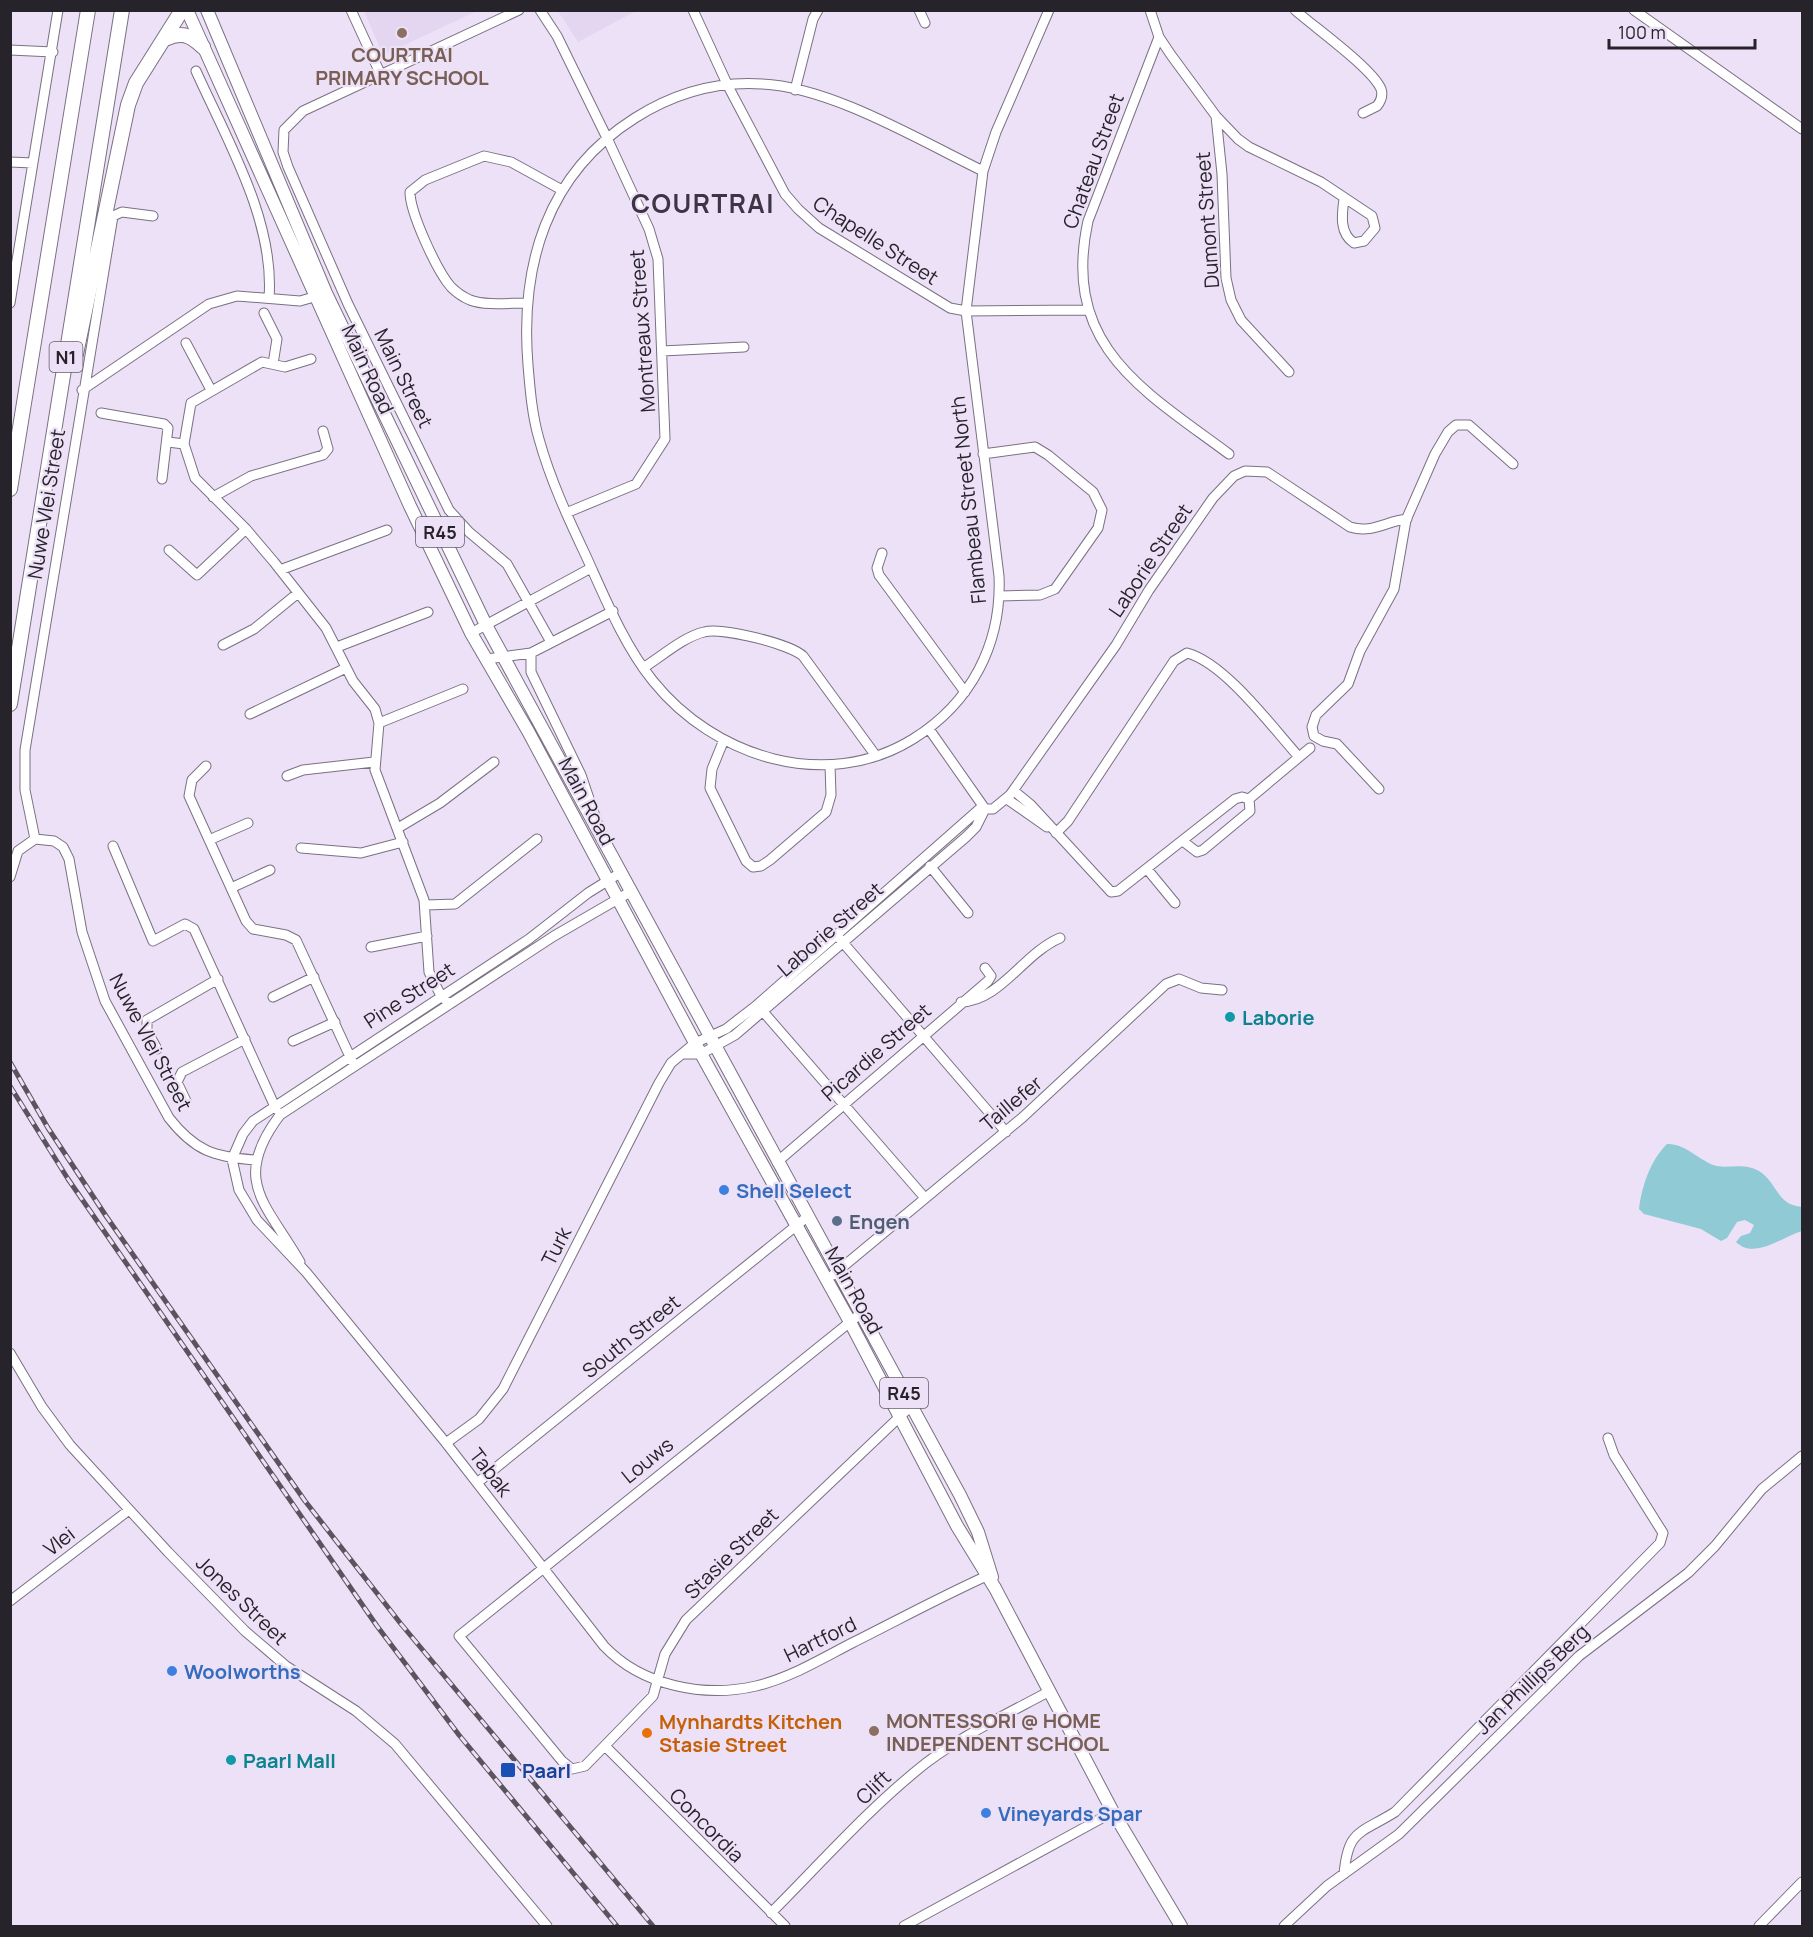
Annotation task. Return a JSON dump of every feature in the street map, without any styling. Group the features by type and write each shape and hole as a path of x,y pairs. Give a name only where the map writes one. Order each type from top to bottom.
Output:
{"highway":[{"name":"N1","path":"10,489 88,10"},
{"name":"N1","path":"10,704 122,10"},
{"path":"33,565 119,138 136,83 182,10"},
{"path":"165,39 175,34 188,35 203,47"}],"main road":[{"name":"Main Road","path":"187,10 320,295 486,625 837,1272 854,1317 900,1416 951,1516 988,1575 1113,1812 1181,1926"},
{"name":"Main Road","path":"207,10 320,295 410,506 471,633 827,1280 854,1317 911,1406 971,1517 988,1575"}],"street":[{"path":"10,303 53,52 58,10"},
{"path":"351,10 380,73 519,10"},
{"name":"Montreaux Street","path":"540,10 557,36 607,138 657,251 666,432 661,447 636,484 566,513"},
{"name":"Chapelle Street","path":"693,10 728,86 785,194 819,228 950,308 966,311 1089,310"},
{"path":"795,90 813,19 818,10"},
{"path":"919,10 925,23"},
{"name":"Flambeau Street North","path":"983,171 828,99 762,84 699,88 672,98 622,126 607,138 587,158 562,190 540,237 526,303 530,386 538,436 566,513 643,668 669,699 723,742 779,761 830,765 876,756 900,747 929,729 965,692 988,656 999,615 1000,596 966,311 983,171 996,132 1049,10"},
{"path":"1149,10 1159,37 1216,116 1249,147 1308,174 1365,210 1375,222 1371,235 1364,241 1354,243 1346,235 1343,218 1344,198"},
{"path":"1295,10 1366,71 1381,88 1382,95 1377,106 1363,113"},
{"path":"1634,10 1803,129"},
{"name":"Chateau Street","path":"1159,37 1088,221 1082,247 1082,269 1089,310 1113,359 1128,376 1229,454"},
{"path":"10,50 53,52"},
{"path":"196,71 261,223 271,276 269,298"},
{"name":"Main Street","path":"380,73 303,111 284,130 283,152 348,304 449,510 469,532 507,564 551,642"},
{"name":"Dumont Street","path":"1216,116 1226,278 1231,300 1241,320 1289,372"},
{"path":"526,303 473,301 449,285 428,244 413,208 410,192 424,180 484,156 511,162 562,190"},
{"path":"10,162 33,163"},
{"name":"Nuwe Vlei Street","path":"153,216 122,212 113,216 82,390 25,750 25,790 35,839 54,841 63,847 69,859 82,932 105,1001 160,1104 180,1132 199,1149 232,1159 255,1160"},
{"path":"82,390 209,304 237,296 300,300 320,295"},
{"path":"264,313 277,339 273,364"},
{"path":"186,343 211,390"},
{"path":"662,351 744,347"},
{"path":"311,359 291,367 258,364 195,400 189,407 184,444 195,478 246,529 298,593 337,647 358,689 375,709 379,723 374,762 378,779 426,905 429,972 441,996 450,1004"},
{"path":"101,413 164,424 170,430 162,479"},
{"path":"1379,789 1337,744 1314,736 1312,728 1320,709 1348,684 1363,644 1394,589 1407,519 1435,454 1448,432 1456,424 1468,425 1513,464"},
{"path":"213,497 250,476 323,455 328,449 323,431"},
{"path":"168,442 184,444"},
{"path":"983,454 1035,447 1093,492 1102,510 1098,528 1055,589 1040,595 1000,596"},
{"name":"Laborie Street","path":"712,1042 726,1029 760,1008 840,938 918,863 984,808 993,808 1007,799 1213,498 1234,476 1245,471 1267,472 1350,527 1360,530 1376,529 1395,520 1407,519"},
{"path":"169,550 197,575 246,529"},
{"path":"280,570 387,530"},
{"path":"882,553 877,568 879,575 965,692"},
{"path":"471,633 591,567"},
{"path":"223,645 254,629 298,593"},
{"path":"487,659 531,652 613,611"},
{"path":"337,647 428,612"},
{"path":"643,668 704,632 723,632 790,647 803,656 876,756"},
{"name":"Main Road","path":"531,652 531,672 581,775 602,840"},
{"path":"1056,833 1068,821 1174,662 1187,653 1194,655 1226,677 1299,757"},
{"path":"250,714 346,668"},
{"path":"379,723 463,689"},
{"path":"929,729 984,808"},
{"path":"723,742 712,769 710,788 746,861 753,867 761,866 770,860 826,812 831,795 830,765"},
{"path":"1184,842 1197,852 1203,850 1250,811 1250,799 1310,748"},
{"path":"287,776 303,770 374,762"},
{"path":"398,828 440,803 494,762"},
{"path":"206,766 192,780 189,790 231,888 253,929 296,940 354,1066"},
{"path":"1014,791 1111,892 1118,891 1184,842 1235,799 1242,797 1250,799"},
{"path":"1007,799 1056,833"},
{"name":"Laborie Street","path":"840,938 972,831 984,808"},
{"path":"209,840 248,823"},
{"path":"10,877 18,851 35,839"},
{"path":"426,905 455,904 537,839"},
{"path":"301,848 362,853 403,842"},
{"path":"113,846 153,941 189,924 194,929 280,1115"},
{"path":"918,863 927,869 968,913"},
{"path":"1147,869 1175,903"},
{"path":"231,888 270,870"},
{"name":"Pine Street","path":"232,1159 247,1128 274,1106 529,939 620,873"},
{"name":"Pine Street","path":"255,1160 268,1132 280,1115 554,936 630,892"},
{"path":"371,947 427,936"},
{"path":"840,938 1006,1132"},
{"path":"961,1002 980,1000 1038,951 1060,938"},
{"name":"Picardie Street","path":"777,1162 990,979 985,968"},
{"path":"273,997 314,977"},
{"path":"158,1049 147,1031 147,1020 218,979"},
{"name":"Taillefer","path":"827,1280 1006,1132 1065,1080 1110,1034 1166,984 1179,980 1202,988 1222,990"},
{"path":"760,1008 925,1198"},
{"path":"293,1041 335,1022"},
{"path":"186,1101 177,1082 182,1072 246,1039"},
{"path":"698,1049 712,1042"},
{"name":"Turk","path":"446,1443 479,1419 503,1389 659,1083 671,1063 684,1054 698,1049"},
{"name":"Tabak","path":"232,1159 245,1203 272,1238 306,1272 446,1443 612,1655 637,1673 658,1681"},
{"name":"Tabak","path":"255,1160 257,1185 264,1208 306,1272"},
{"name":"South Street","path":"477,1483 807,1217"},
{"name":"Louws","path":"459,1636 854,1317"},
{"name":"Jones Street","path":"10,1353 42,1407 70,1445 129,1510 245,1631 286,1666 356,1711 395,1744 547,1926"},
{"name":"Stasie Street","path":"459,1636 567,1765 576,1769 585,1766 646,1705 658,1681 665,1654 686,1620 911,1406"},
{"path":"1344,1874 1346,1850 1355,1835 1395,1812 1660,1542 1663,1533 1614,1455 1608,1438"},
{"name":"Jan Phillips Berg","path":"1284,1926 1344,1874 1399,1834 1579,1656 1696,1566 1716,1546 1762,1489 1803,1456"},
{"name":"Vlei","path":"10,1601 129,1510"},
{"name":"Hartford","path":"658,1681 700,1689 718,1689 743,1688 779,1679 988,1575"},
{"name":"Clift","path":"771,1912 895,1789 926,1763 996,1719 1048,1692"},
{"name":"Concordia","path":"606,1747 785,1926"},
{"path":"904,1926 1113,1812"},
{"path":"1759,1926 1803,1882"}],"shaded area":[{"name":"COURTRAI PRIMARY SCHOOL","path":"364,11 477,11 383,55"},
{"path":"558,11 636,11 578,42"}],"water":[{"path":"1667,1144 1684,1148 1713,1165 1756,1169 1767,1178 1783,1199 1802,1207 1802,1231 1768,1246 1751,1249 1736,1242 1741,1236 1750,1233 1754,1225 1745,1220 1737,1222 1727,1238 1721,1241 1701,1229 1644,1214 1639,1209 1642,1192 1651,1166"}],"railway":[{"path":"10,1062 48,1128 106,1216 305,1501 401,1624 653,1926"},
{"path":"10,1086 68,1179 377,1626 459,1735 617,1926"}],"place":[{"name":"COURTRAI PRIMARY SCHOOL","path":"402,33"},
{"name":"Laborie","path":"1230,1017"},
{"name":"Shell Select","path":"724,1190"},
{"name":"Engen","path":"837,1221"},
{"name":"Woolworths","path":"172,1671"},
{"name":"MONTESSORI @ HOME INDEPENDENT SCHOOL","path":"874,1731"},
{"name":"Mynhardts Kitchen Stasie Street","path":"647,1733"},
{"name":"Paarl Mall","path":"231,1760"},
{"name":"Paarl","path":"508,1770"},
{"name":"Vineyards Spar","path":"986,1813"}],"district":[{"name":"COURTRAI","path":"703,203"}]}
